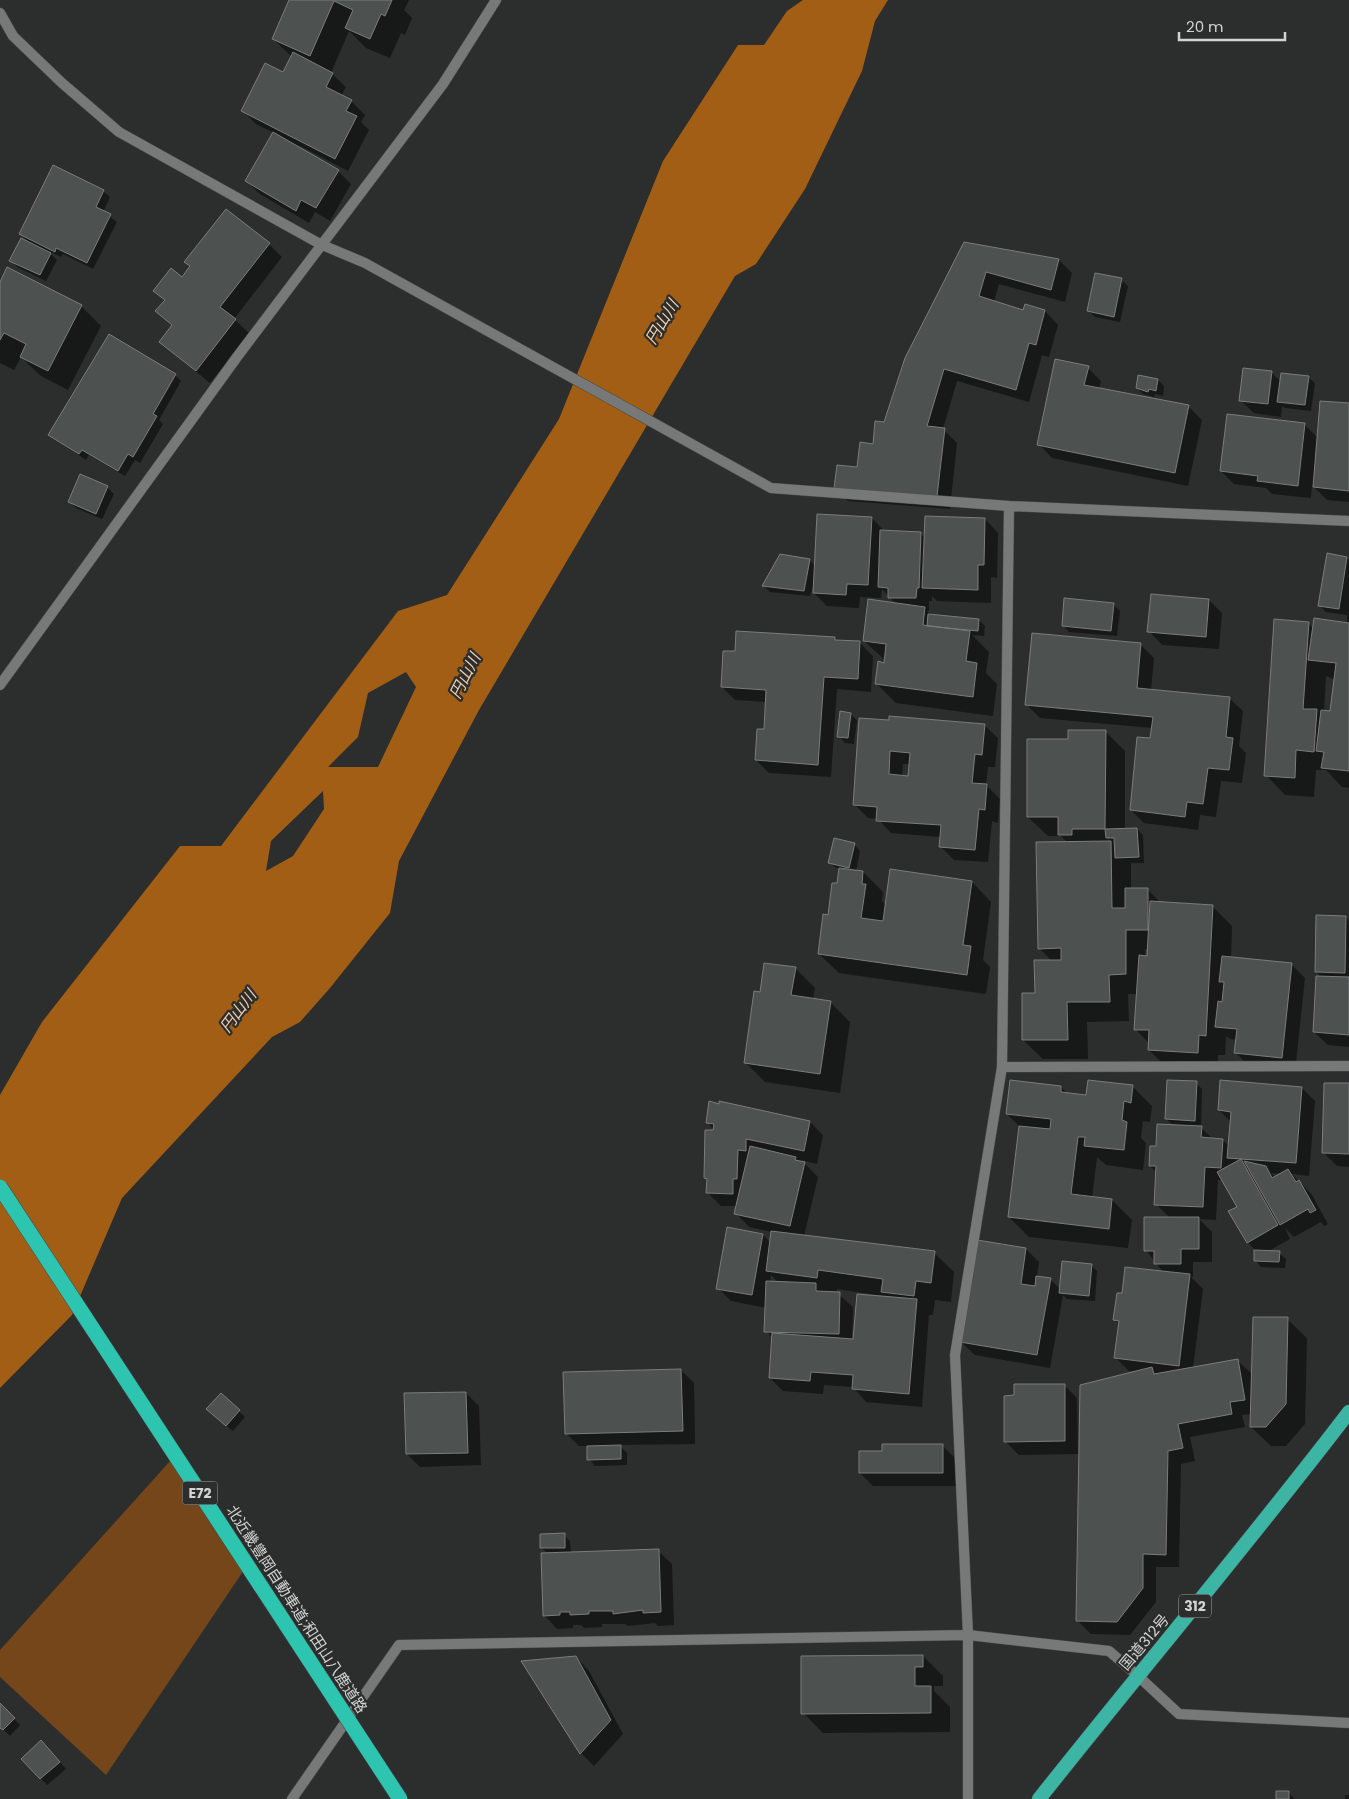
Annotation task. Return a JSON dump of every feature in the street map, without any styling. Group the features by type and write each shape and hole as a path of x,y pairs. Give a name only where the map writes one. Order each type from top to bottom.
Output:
{"highway":[{"name":"北近畿豊岡自動車道;和田山八鹿道路","path":"0,1187 400,1799"},
{"name":"国道312号","path":"1039,1799 1137,1675 1270,1514 1349,1412"}],"street":[{"path":"0,685 320,244 443,84 496,0"},
{"path":"0,13 13,36 62,83 119,132 320,244 365,263 772,488 1009,506 1349,521"},
{"path":"968,1799 968,1635 955,1355 1002,1067 1009,506"},
{"path":"1002,1067 1349,1066"},
{"path":"292,1799 399,1645 968,1635 1108,1651 1179,1714 1349,1724"}],"shaded area":[{"path":"171,1460 246,1567 106,1775 0,1677 0,1650"}],"water":[{"name":"円山川","path":"803,0 888,0 875,21 862,71 805,189 756,264 735,276 479,710 399,861 390,913 300,1022 272,1037 122,1198 72,1315 0,1388 0,1095 42,1022 180,846 221,846 398,611 447,595 559,419 663,161 738,45 764,45 787,11","holes":["406,672 416,687 378,767 328,767 358,737 368,693","323,791 324,809 293,856 266,871 271,841"]}],"building":[{"path":"289,0 392,0 385,16 381,14 370,39 345,28 353,10 334,1 310,56 272,39"},
{"path":"293,52 333,73 326,87 352,100 346,111 357,116 335,159 241,111 265,63 283,72"},
{"path":"273,132 339,170 316,208 301,200 296,211 245,181"},
{"path":"53,165 104,190 96,207 111,214 87,263 56,248 55,252 19,234"},
{"path":"226,209 270,243 220,307 236,319 196,371 159,342 172,325 155,311 165,300 153,291 171,268 182,277 190,266 184,262"},
{"path":"21,238 51,253 40,275 9,261"},
{"path":"964,242 1059,259 1051,290 986,272 979,296 1023,310 1025,304 1045,310 1036,345 1029,343 1016,390 944,369 927,426 945,428 937,496 834,488 837,465 857,467 860,442 873,444 875,421 884,422 905,358"},
{"path":"7,267 82,305 48,371 20,357 26,344 4,333 0,340 0,282"},
{"path":"1095,273 1122,278 1114,317 1087,311"},
{"path":"109,334 176,374 153,414 157,416 133,457 128,454 118,471 82,450 79,454 48,435"},
{"path":"1055,359 1089,366 1084,385 1189,405 1175,473 1037,445"},
{"path":"1243,368 1272,371 1268,404 1239,401"},
{"path":"1281,373 1309,376 1305,405 1277,402"},
{"path":"1138,375 1158,379 1156,391 1149,389 1148,392 1136,388"},
{"path":"1320,401 1349,403 1349,491 1313,487"},
{"path":"1227,414 1305,423 1298,486 1257,481 1258,476 1220,471"},
{"path":"80,474 108,486 96,514 68,502"},
{"path":"817,514 872,517 868,585 847,584 846,595 813,593"},
{"path":"925,516 985,518 984,565 978,565 978,590 922,588"},
{"path":"880,530 921,532 919,588 917,588 916,598 888,598 888,588 878,587"},
{"path":"1327,553 1347,557 1339,609 1318,606"},
{"path":"780,554 810,559 804,591 762,586"},
{"path":"1151,594 1209,599 1206,637 1147,632"},
{"path":"1064,598 1114,603 1111,631 1062,626"},
{"path":"868,599 925,607 923,625 970,631 966,661 977,663 973,697 875,684 878,661 884,663 886,644 863,641"},
{"path":"928,614 979,619 978,631 927,626"},
{"path":"1314,618 1349,623 1349,771 1321,768 1324,752 1316,751 1321,710 1330,711 1336,663 1308,660"},
{"path":"1274,619 1309,622 1303,709 1317,709 1314,752 1296,750 1295,778 1264,776"},
{"path":"736,631 835,637 835,640 860,641 858,679 824,677 818,765 755,760 757,729 764,729 766,690 721,687 723,651 735,651"},
{"path":"1032,633 1141,643 1137,688 1230,697 1226,737 1233,738 1229,770 1208,768 1203,804 1187,802 1185,817 1130,810 1137,737 1150,738 1153,717 1025,705"},
{"path":"840,711 851,713 848,738 837,737"},
{"path":"889,716 985,724 982,755 975,754 972,783 987,784 985,810 979,809 975,850 939,847 941,825 876,821 877,807 853,805 859,718 889,720","holes":["890,751 910,753 908,776 889,774"]},
{"path":"1068,730 1106,730 1105,829 1072,829 1072,835 1058,835 1058,817 1027,817 1027,739 1068,739"},
{"path":"1137,828 1139,857 1115,858 1114,838 1106,838 1105,829"},
{"path":"834,838 855,843 849,868 828,863"},
{"path":"1111,841 1112,908 1125,908 1125,888 1148,888 1148,930 1126,930 1126,974 1109,975 1110,1002 1067,1002 1068,1040 1022,1040 1022,993 1035,993 1034,960 1061,960 1061,948 1038,949 1036,842"},
{"path":"839,868 863,871 862,884 866,884 861,918 883,921 890,869 972,881 963,945 971,946 967,975 818,954 823,914 828,915 832,883 837,883"},
{"path":"1150,901 1213,905 1206,1036 1199,1035 1198,1053 1148,1050 1149,1030 1134,1030 1139,955 1147,956"},
{"path":"1316,915 1346,916 1345,973 1315,972"},
{"path":"1222,956 1292,963 1282,1058 1234,1053 1237,1029 1215,1027 1218,1001 1222,1002 1224,982 1219,982"},
{"path":"764,963 796,967 791,995 831,1001 820,1074 744,1063 754,991 760,992"},
{"path":"1316,976 1349,977 1349,1035 1313,1032"},
{"path":"1010,1080 1061,1086 1061,1092 1086,1095 1088,1080 1133,1085 1131,1103 1124,1101 1122,1120 1127,1122 1124,1150 1084,1146 1085,1137 1078,1137 1071,1194 1112,1199 1109,1229 1008,1217 1019,1126 1050,1129 1051,1119 1006,1114"},
{"path":"1167,1080 1197,1081 1195,1121 1165,1119"},
{"path":"1220,1080 1302,1087 1296,1163 1227,1158 1231,1112 1218,1110"},
{"path":"1324,1083 1349,1083 1349,1154 1322,1153"},
{"path":"709,1101 719,1104 719,1101 810,1121 804,1151 746,1139 746,1151 738,1150 737,1179 733,1179 733,1194 706,1193 707,1179 704,1178 705,1130 713,1130 714,1124 706,1123"},
{"path":"1157,1124 1202,1126 1201,1137 1223,1139 1221,1168 1205,1167 1203,1207 1154,1205 1156,1166 1149,1166 1150,1146 1156,1146"},
{"path":"750,1146 796,1157 795,1160 805,1162 790,1226 734,1214"},
{"path":"1241,1159 1278,1225 1247,1243 1228,1211 1237,1207 1217,1172"},
{"path":"1244,1161 1266,1166 1272,1178 1288,1169 1296,1182 1299,1180 1316,1210 1310,1213 1308,1209 1280,1225"},
{"path":"1144,1217 1199,1217 1199,1249 1181,1249 1181,1264 1154,1264 1154,1251 1144,1251"},
{"path":"727,1227 763,1234 752,1295 716,1289"},
{"path":"771,1231 935,1251 931,1283 916,1281 914,1296 881,1292 883,1279 818,1270 817,1278 766,1271"},
{"path":"977,1240 1026,1248 1021,1284 1035,1286 1036,1276 1051,1278 1037,1355 960,1342"},
{"path":"1254,1250 1280,1251 1279,1262 1254,1261"},
{"path":"1062,1261 1092,1264 1089,1296 1059,1293"},
{"path":"1125,1267 1190,1274 1179,1366 1114,1358 1119,1321 1113,1320 1117,1293 1122,1293"},
{"path":"766,1281 816,1283 816,1291 840,1292 839,1334 764,1332"},
{"path":"857,1294 917,1299 909,1394 852,1389 853,1375 811,1372 810,1381 769,1378 772,1333 853,1339"},
{"path":"1253,1317 1288,1317 1286,1404 1266,1427 1250,1427"},
{"path":"1238,1359 1245,1400 1230,1402 1232,1414 1178,1424 1183,1448 1168,1451 1166,1555 1143,1554 1143,1588 1117,1622 1076,1621 1080,1385 1152,1367 1154,1374"},
{"path":"681,1369 683,1431 565,1434 563,1372"},
{"path":"1014,1384 1065,1384 1065,1441 1004,1442 1004,1396 1014,1395"},
{"path":"466,1392 468,1453 406,1454 404,1393"},
{"path":"221,1393 240,1410 226,1426 206,1409"},
{"path":"882,1444 943,1444 943,1473 859,1473 859,1451 882,1451"},
{"path":"621,1445 621,1459 587,1460 587,1446"},
{"path":"565,1533 565,1548 540,1548 540,1534"},
{"path":"659,1549 661,1612 643,1613 643,1610 613,1614 613,1611 589,1611 589,1614 570,1615 570,1612 560,1612 560,1615 543,1616 541,1553"},
{"path":"923,1655 923,1667 915,1667 915,1686 931,1686 931,1713 801,1714 801,1656"},
{"path":"576,1656 611,1720 580,1754 521,1661"},
{"path":"0,1703 15,1718 3,1730 0,1728"},
{"path":"41,1740 60,1762 40,1779 21,1759"},
{"path":"1276,1791 1289,1791 1289,1799 1276,1799"}]}
